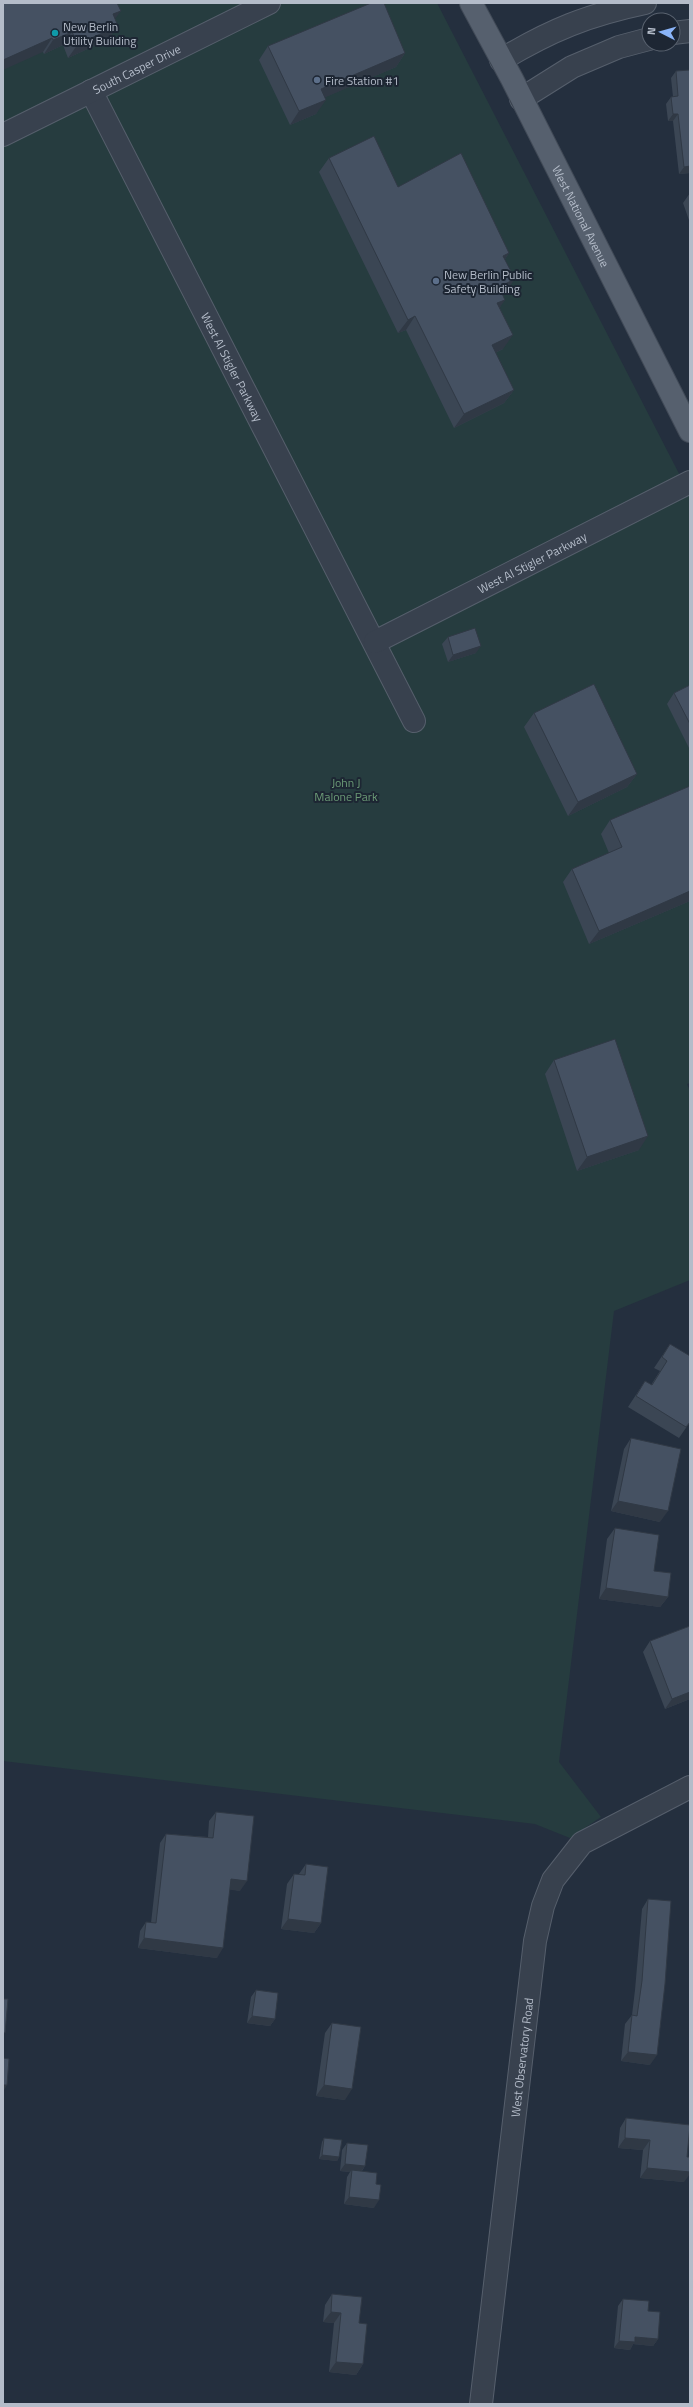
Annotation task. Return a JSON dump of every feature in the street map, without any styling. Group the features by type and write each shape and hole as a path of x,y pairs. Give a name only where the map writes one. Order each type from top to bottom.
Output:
{"main road":[{"name":"West National Avenue","path":"471,3 690,431"}],"street":[{"name":"South Casper Drive","path":"3,135 269,3"},
{"path":"501,60 536,40 579,20 645,3"},
{"path":"521,99 572,67 619,47 641,41"},
{"name":"West Al Stigler Parkway","path":"92,91 375,642 414,721"},
{"name":"West Al Stigler Parkway","path":"375,642 690,482"},
{"name":"West Observatory Road","path":"481,2404 535,1941 543,1906 552,1880 582,1843 690,1787"}],"green space":[{"name":"John J Malone Park","path":"3,3 437,3 690,495 690,1083 687,1084 690,1091 690,1280 614,1311 559,1762 601,1817 570,1838 535,1824 3,1761"}],"building":[{"name":"New Berlin Utility Building","path":"3,3 117,3 121,11 113,14 118,26 78,44 72,32 53,40 52,38 3,60"},
{"name":"Fire Station #1","path":"371,3 384,3 405,53 321,89 326,100 299,111 268,46"},
{"path":"690,70 690,166 684,167 678,114 673,114 671,97 678,96 676,71"},
{"name":"New Berlin Public Safety Building","path":"374,136 398,187 461,153 509,253 503,256 515,279 499,287 505,300 497,303 513,335 492,345 514,390 464,414 415,316 408,320 329,158"},
{"path":"475,628 481,646 453,655 448,637"},
{"path":"594,684 637,774 578,802 534,713"},
{"path":"690,685 690,724 674,693"},
{"path":"690,786 690,891 599,931 572,869 622,847 610,820"},
{"path":"615,1039 648,1136 587,1157 554,1060"},
{"path":"670,1344 690,1356 690,1422 686,1427 636,1396 645,1381 652,1385 667,1361 662,1357"},
{"path":"631,1438 681,1449 668,1511 618,1501"},
{"path":"615,1528 659,1535 654,1571 671,1573 668,1597 606,1588"},
{"path":"690,1626 690,1692 672,1699 650,1641"},
{"path":"216,1812 254,1816 247,1881 231,1879 223,1948 144,1938 146,1922 156,1923 166,1834 213,1838"},
{"path":"306,1864 328,1867 321,1923 288,1919 294,1874 305,1875"},
{"path":"648,1899 671,1901 665,1984 657,2055 628,2052 632,2015 637,2016 642,1981"},
{"path":"256,1990 278,1993 275,2019 252,2016"},
{"path":"3,1999 8,1999 5,2033 3,2032"},
{"path":"332,2023 361,2027 352,2089 324,2085"},
{"path":"3,2058 9,2059 7,2085 3,2085"},
{"path":"626,2118 690,2125 687,2157 690,2157 690,2172 647,2168 650,2140 625,2138"},
{"path":"324,2138 342,2140 339,2157 322,2155"},
{"path":"347,2143 368,2145 365,2166 345,2164"},
{"path":"352,2170 377,2173 376,2184 381,2185 379,2200 349,2197"},
{"path":"332,2294 362,2297 359,2323 367,2324 363,2364 336,2362 341,2313 331,2312"},
{"path":"623,2299 649,2301 648,2311 660,2312 658,2339 635,2337 635,2342 619,2341"}],"place":[{"name":"New Berlin Utility Building","path":"55,33"},
{"name":"Fire Station #1","path":"317,80"},
{"name":"New Berlin Public Safety Building","path":"436,281"}]}
